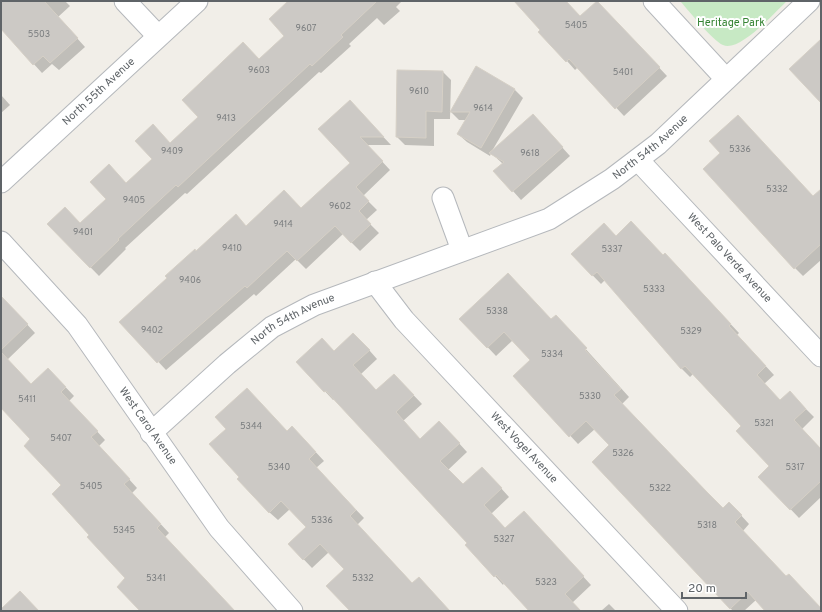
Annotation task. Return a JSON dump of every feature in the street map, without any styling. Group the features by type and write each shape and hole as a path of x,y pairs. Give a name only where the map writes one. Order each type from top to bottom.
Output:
{"street":[{"path":"125,1 158,36"},
{"name":"North 55th Avenue","path":"1,182 197,1"},
{"path":"654,1 726,79"},
{"name":"North 54th Avenue","path":"151,433 226,364 272,326 314,305 549,219 612,179 658,144 809,1"},
{"name":"West Palo Verde Avenue","path":"638,160 821,356"},
{"path":"443,198 462,250"},
{"name":"West Carol Avenue","path":"1,242 77,325 218,528 292,611"},
{"name":"West Vogel Avenue","path":"375,282 404,320 677,611"}],"green space":[{"name":"Heritage Park","path":"680,1 787,1 756,30 738,43 730,46 723,45 713,38"}],"building":[{"path":"1,1 44,1 78,38 50,63 43,56 33,65 1,29"},
{"path":"288,1 377,1 341,35 343,37 312,66 310,64 178,187 176,185 118,239 119,240 90,268 47,224 65,207 80,223 106,199 90,182 109,164 126,183 152,159 135,141 153,124 170,143 198,117 182,100 243,42 259,59 284,36 269,19"},
{"path":"514,1 566,1 580,16 597,1 660,67 615,109 569,59 566,62 538,32 540,30"},
{"path":"821,39 821,103 789,69"},
{"path":"476,66 515,89 481,148 457,134 470,112 450,112"},
{"path":"397,70 443,71 442,112 426,111 426,138 396,137"},
{"path":"350,100 384,137 360,137 383,161 356,187 369,201 359,211 371,224 351,243 335,226 297,261 287,251 247,288 245,286 157,363 119,322 167,278 165,276 195,249 196,251 236,214 246,226 284,190 301,208 350,163 318,129"},
{"path":"533,114 563,147 512,192 493,171 504,162 489,153"},
{"path":"738,115 813,196 821,189 821,244 794,269 703,169 720,153 709,141"},
{"path":"631,221 663,255 665,253 731,324 729,326 766,366 757,375 780,400 790,391 806,409 794,420 821,449 821,481 790,510 758,477 769,466 736,431 741,426 685,366 681,369 597,272 592,276 571,254 604,223 616,236"},
{"path":"508,273 551,319 556,315 587,348 585,350 621,389 614,395 707,492 723,508 729,502 742,515 735,522 786,576 789,574 821,608 821,611 765,611 748,592 730,609 592,462 609,445 586,421 569,437 513,376 530,360 504,332 487,348 459,319"},
{"path":"1,296 28,324 1,350"},
{"path":"353,333 370,350 353,365 376,390 394,374 414,395 396,412 420,439 439,421 460,443 440,461 463,484 482,467 502,488 484,505 505,528 524,511 584,576 565,594 581,611 529,611 496,575 494,577 465,545 467,543 326,391 324,392 296,362 322,338 334,351"},
{"path":"1,352 31,384 48,368 66,387 61,392 98,431 91,437 130,479 124,484 161,524 157,528 235,611 140,611 117,587 125,578 87,537 89,535 52,494 61,485 24,446 30,439 1,408"},
{"path":"247,388 287,431 292,426 316,452 309,459 356,510 350,516 412,583 419,577 450,611 350,611 326,586 344,569 320,544 303,560 288,544 306,527 281,501 269,513 237,479 239,477 209,444 226,429 215,417"},
{"path":"20,591 39,611 1,611 1,609"}]}
